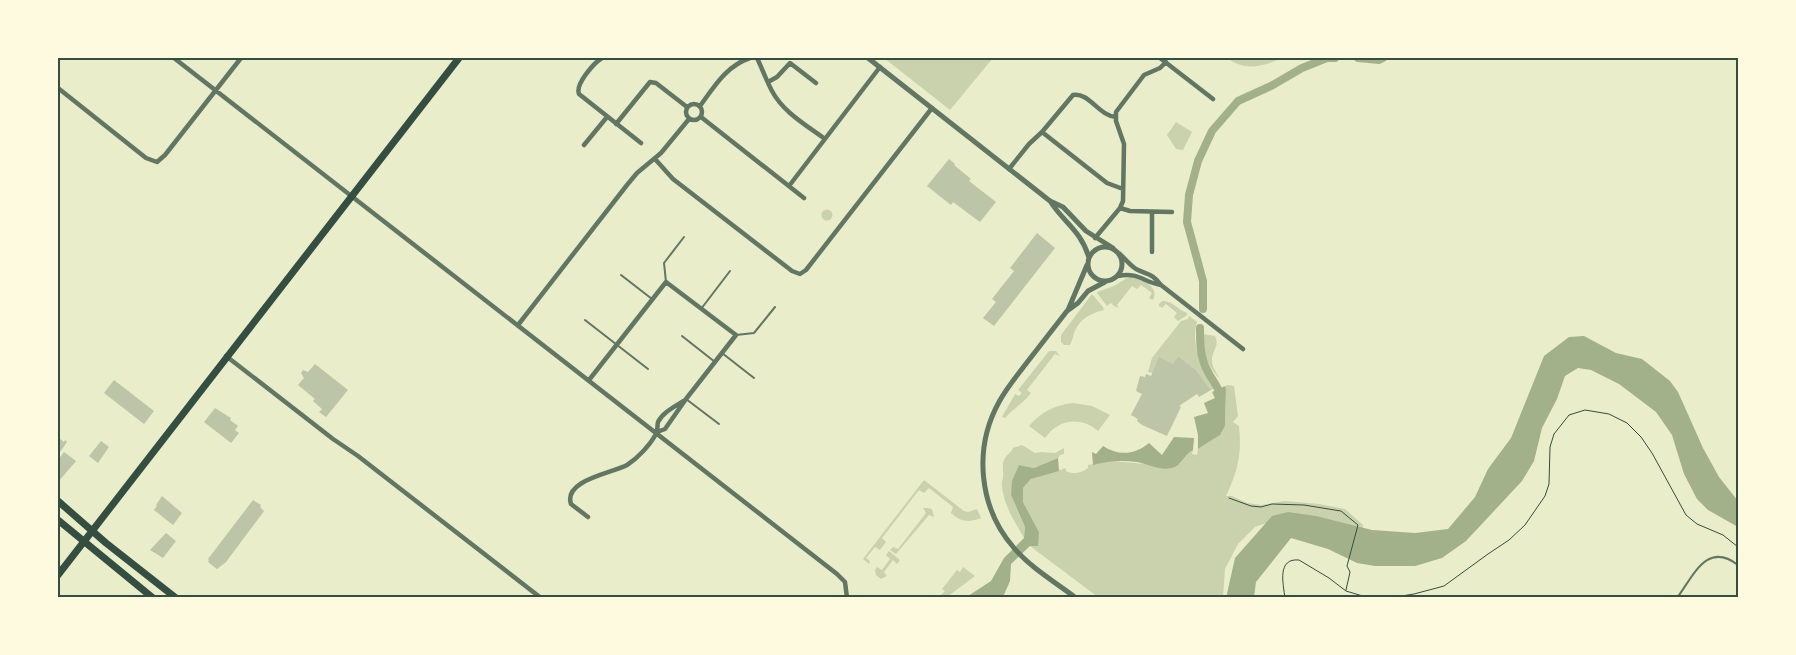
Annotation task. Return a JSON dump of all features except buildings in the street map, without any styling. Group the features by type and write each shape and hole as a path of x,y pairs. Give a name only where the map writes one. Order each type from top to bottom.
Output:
{"main road":[{"path":"58,575 458,58"},
{"path":"58,502 92,529 106,543 176,598"},
{"path":"58,520 153,598"}],"street":[{"path":"174,58 657,432 837,574 845,582 847,598"},
{"path":"58,88 146,158 157,162 165,156 241,58"},
{"path":"602,58 596,62 579,84 577,90 580,96 641,143"},
{"path":"700,106 726,72 736,63 750,58"},
{"path":"757,58 772,91 784,107 824,139"},
{"path":"868,58 1050,201 1063,207 1095,238 1113,248 1137,270 1149,273 1156,278 1161,285 1242,350"},
{"path":"1160,58 1213,99"},
{"path":"768,82 777,77 790,62 816,83"},
{"path":"1095,238 1120,208 1123,201 1124,144 1116,117 1117,111 1143,76 1160,68 1166,62"},
{"path":"788,186 880,67"},
{"path":"616,124 647,84 652,82 656,83 687,107"},
{"path":"1009,169 1070,97 1076,94 1083,96 1107,115 1116,117"},
{"path":"687,107 692,104 700,106"},
{"path":"700,106 702,110 701,117"},
{"path":"687,107 686,112 689,119 694,121 701,117"},
{"path":"655,159 673,179 792,271 800,274 806,270 932,108"},
{"path":"584,145 607,117"},
{"path":"701,117 804,198"},
{"path":"518,325 627,185 637,173 667,147 689,119"},
{"path":"1042,132 1107,184 1123,189"},
{"path":"1050,201 1057,212 1083,240 1092,276 1105,282"},
{"path":"1120,208 1130,211 1172,212"},
{"path":"1152,212 1152,252"},
{"path":"1076,598 1020,555 996,521 988,498 983,470 985,440 990,421 1000,400 1067,311 1088,260 1095,250 1099,248 1113,248"},
{"path":"1067,311 1078,303 1088,291 1118,276 1123,263 1120,254"},
{"path":"1118,276 1136,275 1152,284 1161,285"},
{"path":"589,380 666,282 736,335 686,399 666,429 657,432"},
{"path":"226,356 541,598"},
{"path":"588,517 570,504 569,498 572,492 580,484 594,476 620,469 635,460 657,432 658,423 666,412 686,399"}],"lane":[{"path":"666,282 664,264 684,237"},
{"path":"701,309 730,271"},
{"path":"621,275 652,299"},
{"path":"736,335 754,334 775,307"},
{"path":"585,320 648,369"},
{"path":"682,336 715,362"},
{"path":"722,353 754,378"},
{"path":"686,399 719,424"},
{"path":"1677,598 1706,560 1714,556 1721,556 1730,559 1738,566"}],"path":[{"path":"1285,598 1283,569 1288,561 1294,560 1299,560 1346,590 1366,597 1390,597 1444,586 1509,540 1525,525 1545,496 1549,484 1550,447 1558,428 1568,416 1585,410 1602,411 1627,423 1641,437 1661,466 1678,503 1686,515 1693,521 1723,535 1738,547"},
{"path":"1229,498 1248,506 1261,507 1272,504 1298,504 1332,510 1341,512 1354,521 1358,525 1347,566 1350,572 1346,590"}],"shaded area":[{"path":"884,58 993,58 950,110"},
{"path":"1227,58 1283,58 1262,65 1248,66 1241,65"},
{"path":"1176,122 1192,132 1183,150 1176,149 1167,135"},
{"path":"825,210 829,210 832,215 831,219 825,220 822,217 822,213"},
{"path":"1131,277 1149,284 1155,295 1153,300 1149,298 1152,293 1141,285 1137,289 1132,286 1117,305 1119,308 1111,303 1107,306 1097,292"},
{"path":"1092,294 1104,310 1082,320 1076,328 1070,345 1064,345 1061,342 1061,335"},
{"path":"1162,301 1172,304 1187,313 1187,315 1178,321 1174,317 1177,313 1166,304 1162,308 1159,306"},
{"path":"1189,316 1197,322 1195,331 1196,348 1202,365 1214,388 1211,390 1196,370 1178,356 1173,364 1159,358 1153,373 1148,372 1152,358 1181,321 1188,319"},
{"path":"1203,334 1215,336 1217,343 1212,363 1220,379 1212,370 1206,358 1202,346"},
{"path":"1584,336 1616,353 1642,359 1670,381 1678,392 1703,448 1719,477 1738,501 1738,527 1708,510 1697,499 1684,474 1672,435 1656,412 1619,384 1591,370 1578,368 1565,376 1557,399 1542,428 1534,461 1522,481 1466,541 1442,558 1415,566 1375,566 1357,563 1328,549 1291,538 1256,582 1254,597 1226,598 1235,558 1272,516 1288,512 1316,516 1372,530 1415,533 1448,529 1475,497 1488,469 1511,438 1544,356 1569,337"},
{"path":"1049,351 1056,351 1060,356 1055,354 1027,390 1031,393 1028,397 1005,418 1002,417 1015,394 1019,396 1022,393 1018,390"},
{"path":"1225,386 1234,386 1238,416 1233,422 1239,426 1240,445 1234,478 1226,496 1232,496 1247,503 1261,505 1285,501 1319,504 1345,509 1363,525 1362,533 1275,520 1255,527 1238,544 1225,569 1223,597 1098,597 1030,546 1039,532 1023,502 1023,488 1031,479 1066,468 1066,471 1077,473 1088,468 1088,465 1110,461 1180,464 1189,452 1193,450 1192,454 1197,455 1198,449 1220,435 1225,426"},
{"path":"1225,386 1225,426 1220,435 1198,449 1198,435 1194,417 1208,413 1204,403 1215,398 1212,392"},
{"path":"1073,403 1092,406 1110,415 1098,431 1084,423 1070,422 1056,427 1045,438 1029,426 1049,410 1060,405"},
{"path":"1174,437 1194,438 1193,450 1175,467 1168,469 1159,468 1125,461 1093,465 1092,452 1096,454 1103,446 1120,453 1126,453 1138,450 1149,443 1162,455"},
{"path":"1022,445 1035,453 1055,453 1064,448 1064,454 1058,458 1034,468 1019,465 1011,495 1025,527 1024,538 1007,507 1002,485 1005,458 1013,448"},
{"path":"1058,458 1059,471 1031,479 1023,488 1023,502 1039,532 1038,546 1030,546 1011,564 1010,581 1003,597 965,598 991,581 1004,558 1024,538 1025,527 1011,495 1012,481 1019,465 1034,468"},
{"path":"924,480 964,511 968,512 977,509 981,518 972,521 961,520 951,513 953,507 929,488 924,493 919,490 882,538 886,542 880,550 875,547 866,558 870,561 869,564 863,559"},
{"path":"923,508 932,509 934,517 929,515 896,554 890,550 893,547 898,549 926,513"},
{"path":"889,551 900,560 897,564 893,560 884,572 887,576 881,579 876,575 875,570 877,567 882,570 890,559 886,555"},
{"path":"963,567 975,576 947,597 941,595 945,591 942,589 957,570 960,572"}],"waterway":[{"path":"1203,309 1203,281 1187,222 1189,195 1198,161 1212,131 1238,101 1271,86 1302,68 1327,58 1335,58"},
{"path":"1358,58 1379,60 1383,58"},
{"path":"1200,328 1203,360 1219,390 1221,398"}]}
